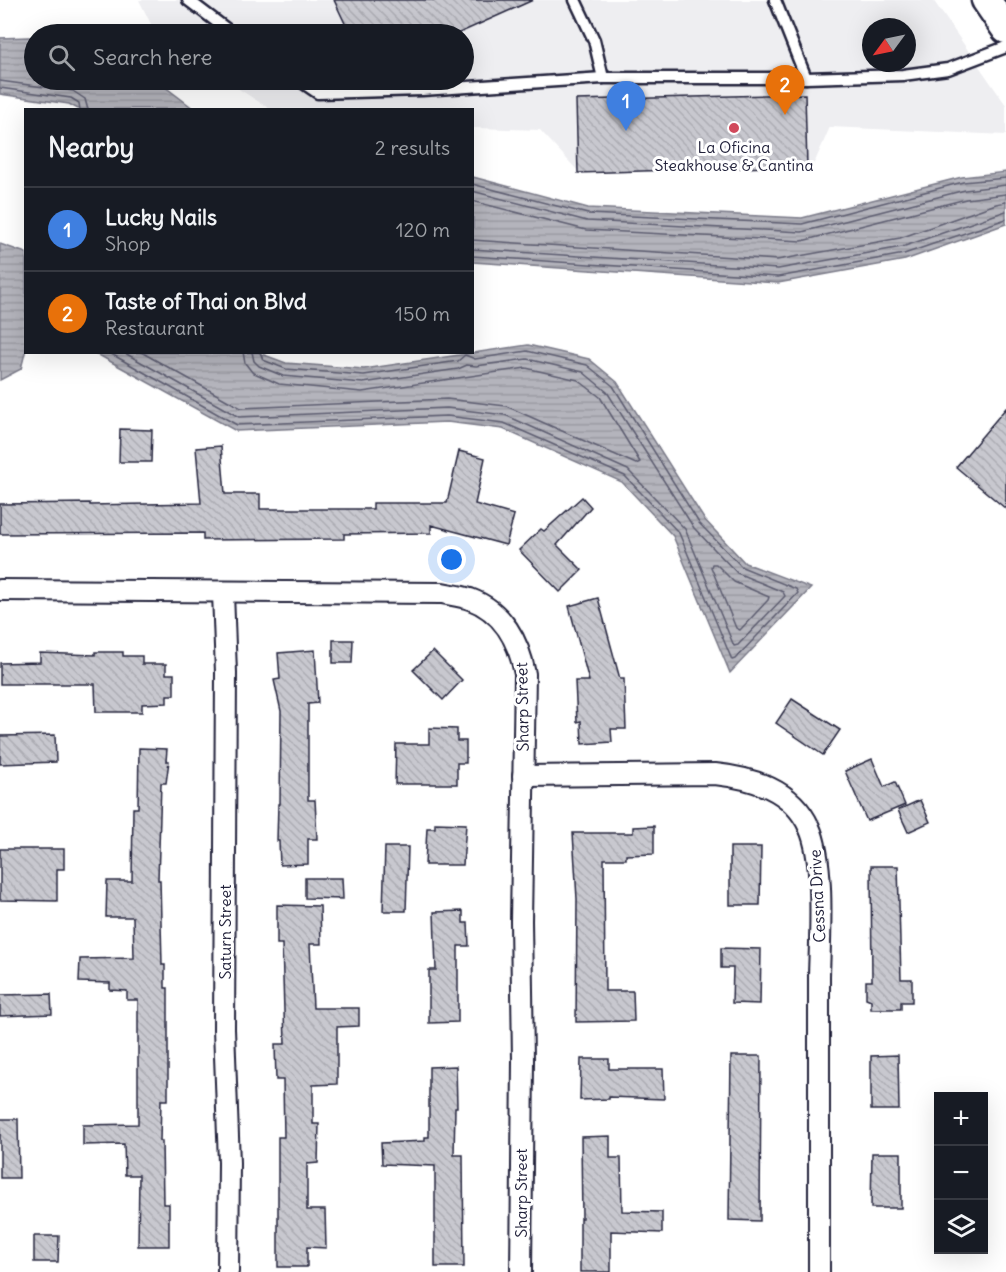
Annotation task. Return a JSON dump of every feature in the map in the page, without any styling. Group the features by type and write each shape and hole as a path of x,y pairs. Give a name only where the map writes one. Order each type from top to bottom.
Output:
{"street":[{"path":"986,0 1006,29"},
{"name":"Sharp Street","path":"0,590 442,593 470,599 486,607 500,619 513,636 522,657 525,674 521,921 523,1060 521,1272"},
{"name":"Saturn Street","path":"223,592 226,673 224,1029 229,1163 228,1272"},
{"name":"Cessna Drive","path":"524,776 714,774 742,777 782,794 809,826 817,852 820,915 819,1272"}],"lane":[{"path":"188,0 219,24"},
{"path":"574,0 594,40 603,78"},
{"path":"775,0 806,78"},
{"path":"474,87 603,78 806,78 903,75 948,69 1006,47"},
{"path":"314,90 318,93 422,90"}],"shaded area":[{"path":"139,0 933,0 1006,105 1006,135 830,127 813,166 577,170 540,130 474,128 474,108 268,108 241,90 474,90 474,24 151,24"}],"water":[{"path":"24,37 24,90 169,90 193,108 76,108 69,104 0,94 0,38"},
{"path":"1006,172 1006,224 905,260 778,283 474,262 474,177 588,208 802,218 962,177"},
{"path":"0,244 24,252 25,354 21,369 0,380"},
{"path":"528,345 589,359 617,382 704,519 745,563 811,588 730,673 673,536 622,482 503,429 447,422 236,431 97,354 262,354 286,363 364,369"}],"building":[{"path":"334,0 533,0 474,26 474,24 345,24"},
{"path":"805,94 807,166 578,173 576,100"},
{"path":"1006,408 1006,509 956,467"},
{"path":"120,429 152,430 151,462 119,462"},
{"path":"221,446 225,494 260,494 260,509 373,509 373,503 447,503 459,451 485,458 475,504 514,515 506,545 431,525 431,533 344,534 344,539 203,540 203,533 0,534 0,504 201,503 196,448"},
{"path":"582,497 591,507 557,545 582,570 560,592 519,550 541,529 544,531"},
{"path":"598,598 620,679 624,679 626,729 611,729 612,742 582,744 581,721 577,722 575,681 589,681 569,606"},
{"path":"333,640 353,640 352,663 333,663"},
{"path":"315,650 318,703 308,704 308,800 315,800 317,839 308,839 308,864 280,865 279,841 277,841 278,804 280,804 281,711 274,680 280,679 278,653"},
{"path":"433,651 462,680 443,700 413,670"},
{"path":"95,652 123,652 123,656 142,656 142,664 166,664 166,674 174,674 174,695 167,695 167,703 142,704 142,712 96,712 95,684 0,684 0,663 40,662 40,653 95,655"},
{"path":"792,699 840,730 823,755 776,723"},
{"path":"429,728 457,729 457,741 466,741 466,763 457,763 457,784 395,784 396,744 429,744"},
{"path":"55,735 56,762 0,764 0,736"},
{"path":"139,748 167,749 166,761 169,761 166,783 161,783 158,880 160,880 162,965 165,965 165,988 168,988 168,1100 161,1100 160,1141 162,1141 163,1204 169,1204 169,1246 138,1246 139,1175 125,1175 124,1144 83,1145 83,1125 138,1124 138,1000 127,1000 127,991 110,990 110,983 79,982 80,959 134,958 133,917 106,917 107,881 132,881 133,808 138,808"},
{"path":"872,759 884,787 895,782 905,805 867,821 845,771"},
{"path":"920,800 930,822 908,832 898,810"},
{"path":"435,823 466,824 463,865 425,865 427,828 435,828"},
{"path":"654,826 654,854 626,855 626,859 604,859 605,991 633,991 634,1021 576,1022 577,899 573,833 633,833 633,827"},
{"path":"385,847 408,847 406,911 383,911"},
{"path":"730,847 761,847 760,905 730,905"},
{"path":"0,849 64,849 64,869 57,869 57,901 0,900"},
{"path":"871,866 898,866 901,979 912,979 912,1002 901,1002 901,1009 871,1009 871,1000 866,998 866,981 872,981"},
{"path":"305,878 342,878 343,899 305,898"},
{"path":"277,905 320,906 321,944 310,944 313,1008 359,1008 359,1026 337,1027 337,1084 313,1085 313,1124 319,1124 318,1163 307,1164 307,1210 325,1210 326,1248 307,1247 307,1267 278,1267 278,1137 284,1137 283,1080 276,1080 275,1044 285,1044 282,944 277,944"},
{"path":"463,911 463,923 468,923 469,946 458,946 458,1022 429,1023 429,970 436,970 434,912"},
{"path":"721,948 761,949 760,1004 732,1003 733,968 721,968"},
{"path":"51,994 52,1014 0,1016 0,995"},
{"path":"898,1055 899,1110 871,1110 871,1056"},
{"path":"731,1056 761,1056 760,1221 729,1220"},
{"path":"581,1059 609,1059 609,1069 663,1069 664,1099 609,1097 609,1099 580,1100"},
{"path":"456,1066 457,1107 455,1107 454,1155 463,1155 464,1267 435,1267 435,1166 382,1164 381,1143 425,1141 425,1137 429,1137 429,1067"},
{"path":"0,1119 18,1119 19,1178 0,1178"},
{"path":"610,1136 610,1158 621,1158 622,1211 662,1212 662,1233 611,1231 611,1272 580,1272 581,1137"},
{"path":"872,1153 901,1153 901,1208 871,1208"},
{"path":"34,1236 59,1236 58,1262 34,1262"}],"place":[{"name":"Taste of Thai on Blvd","path":"785,115"},
{"name":"La Oficina Steakhouse & Cantina","path":"734,128"},
{"name":"Lucky Nails","path":"626,131"}]}
